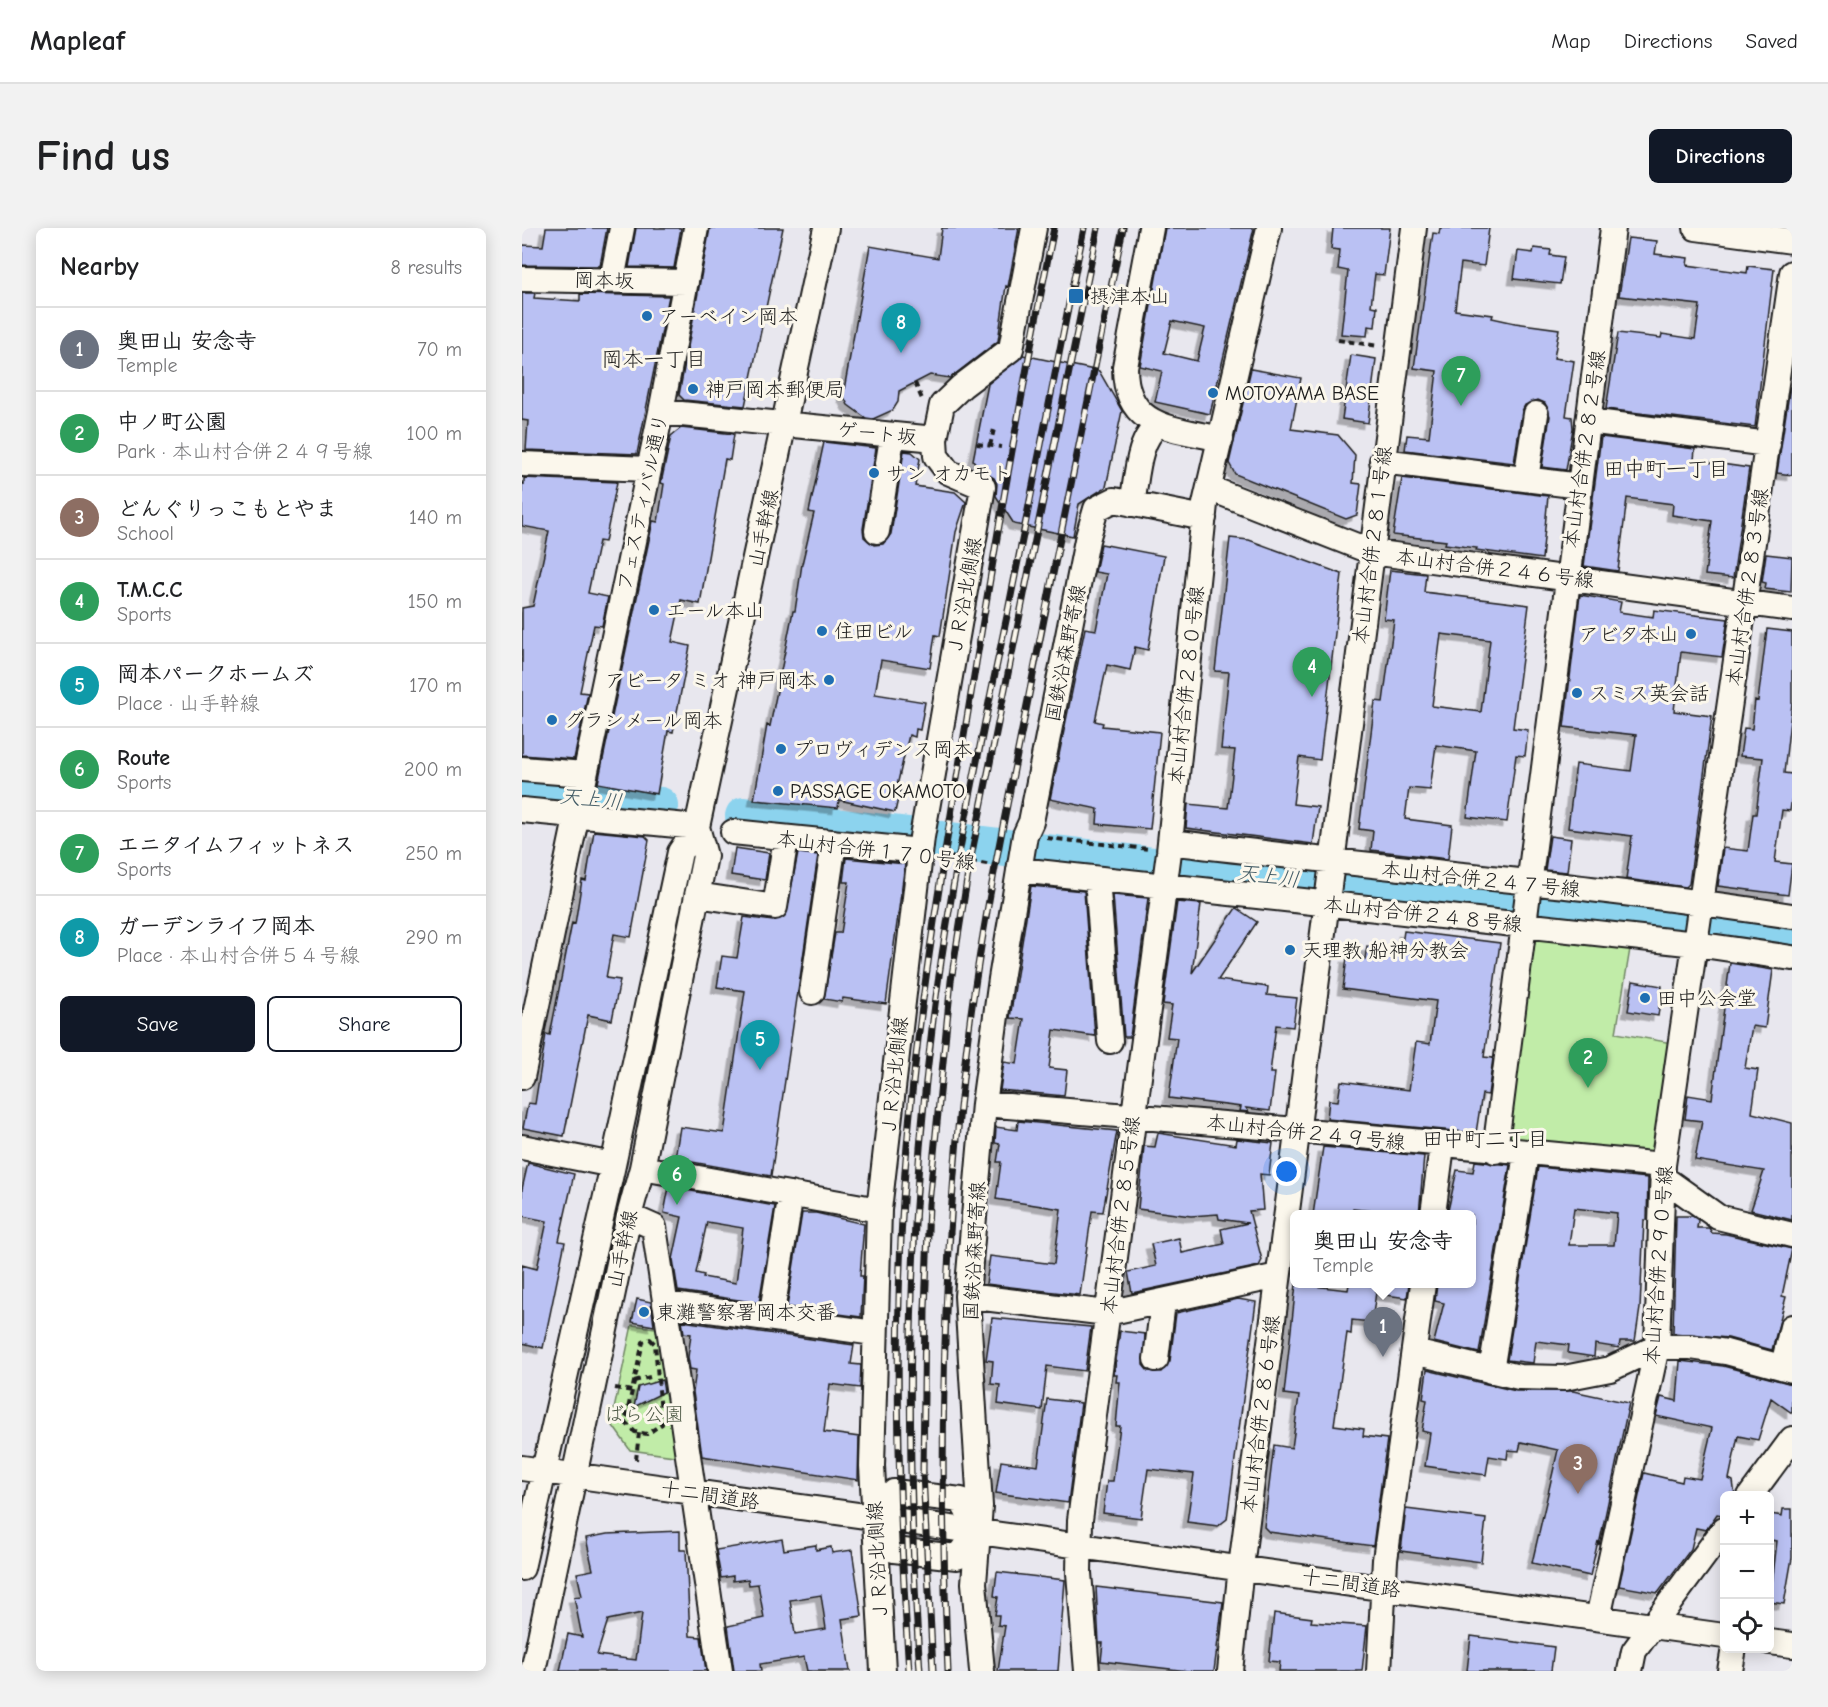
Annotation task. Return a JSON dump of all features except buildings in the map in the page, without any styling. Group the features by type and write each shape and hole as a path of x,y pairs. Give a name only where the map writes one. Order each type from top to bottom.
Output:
{"street":[{"path":"612,280 622,228"},
{"name":"フェスティバル通り","path":"522,1077 661,412 696,228"},
{"name":"山手幹線","path":"522,1568 533,1470 613,1165 680,852 697,827 786,423 826,228"},
{"path":"935,439 942,405 962,386 1011,349 1034,228"},
{"path":"1151,228 1125,367 1125,388 1130,399 1152,421 1221,439"},
{"name":"本山村合併２８０号線","path":"1164,885 1206,503 1269,228"},
{"name":"本山村合併２８１号線","path":"1327,904 1382,461 1414,228"},
{"name":"本山村合併２８２号線","path":"1495,1151 1522,925 1613,228"},
{"path":"1696,228 1792,241"},
{"name":"本山村合併２８３号線","path":"1696,944 1792,273"},
{"name":"岡本坂","path":"522,279 686,282"},
{"name":"ゲート坂","path":"661,412 935,439"},
{"path":"1526,479 1536,414"},
{"path":"1588,420 1706,438 1725,437 1768,444"},
{"path":"1135,492 1152,421"},
{"path":"877,531 892,438"},
{"name":"ＪＲ沿北側線","path":"883,1671 872,1466 879,1210 920,851 982,487 948,472 936,456 935,439"},
{"path":"1382,461 1580,486"},
{"path":"522,464 649,469"},
{"name":"本山村合併２４６号線","path":"1135,492 1206,503 1372,552 1792,609"},
{"name":"国鉄沿森野寄線","path":"982,1671 974,1583 980,1506 968,1296 984,1104 1025,835 1031,822 1092,521 1096,508 1135,492"},
{"path":"522,769 585,774"},
{"path":"522,810 697,827"},
{"name":"山手幹線","path":"533,1671 629,1216 642,1168 705,856 697,827"},
{"name":"本山村合併１７０号線","path":"733,832 920,851"},
{"path":"697,896 775,908 786,838"},
{"path":"812,992 834,842"},
{"name":"本山村合併２４７号線","path":"1169,847 1702,902 1792,916"},
{"name":"本山村合併２４８号線","path":"1019,870 1696,944 1792,958"},
{"path":"1097,879 1110,1041"},
{"name":"本山村合併２８５号線","path":"1087,1671 1079,1573 1080,1520 1164,885"},
{"name":"本山村合併２８６号線","path":"1230,1671 1241,1567 1327,904"},
{"name":"本山村合併２９０号線","path":"1598,1618 1658,1347 1663,1171 1696,944"},
{"name":"本山村合併２４９号線","path":"984,1104 1297,1130 1663,1171"},
{"path":"1434,1210 1442,1146"},
{"path":"522,1147 613,1165"},
{"path":"1491,1371 1526,1154"},
{"path":"642,1168 879,1210"},
{"path":"1663,1171 1700,1206 1718,1217 1792,1235"},
{"path":"771,1318 791,1194"},
{"path":"629,1216 654,1227 720,1671"},
{"path":"968,1296 1107,1313 1278,1276"},
{"path":"1379,1671 1383,1587 1422,1288"},
{"path":"1156,1359 1163,1302"},
{"path":"665,1304 874,1333"},
{"path":"1414,1352 1519,1377 1564,1378 1610,1369 1658,1347 1691,1347 1788,1368 1792,1327"},
{"path":"1754,1491 1792,1439"},
{"name":"十二間道路","path":"533,1470 875,1519"},
{"path":"894,1492 961,1500 978,1530 957,1557 894,1550 875,1519 894,1492"},
{"name":"十二間道路","path":"978,1530 1720,1635"},
{"path":"1630,1671 1634,1651 1720,1536"},
{"path":"1774,1643 1792,1645"},
{"path":"1730,1671 1733,1653"}],"path":[{"path":"1338,340 1381,347"},
{"path":"990,446 994,429"},
{"path":"977,444 1001,447"},
{"path":"1025,835 1169,847"},
{"name":"本山村合併１７０号線","path":"920,851 1019,870"},
{"path":"650,1339 654,1344 662,1424 647,1434 635,1432 625,1422 634,1381 643,1342 650,1339"},
{"path":"634,1381 657,1376"},
{"path":"614,1388 632,1391"},
{"path":"636,1460 639,1433"}],"green space":[{"path":"1539,932 1631,943 1616,1033 1672,1043 1658,1148 1649,1156 1513,1144 1505,1134 1531,939"},
{"name":"ばら公園","path":"632,1325 663,1329 682,1457 630,1450 611,1423"}],"waterway":[{"name":"天上川","path":"522,791 660,806"},
{"name":"天上川","path":"744,816 1146,865 1675,924 1792,941"}],"railway":[{"path":"909,1671 900,1501 898,1331 902,1218 912,1092 927,967 946,843 1008,472 1054,228"},
{"path":"920,1671 912,1508 911,1345 917,1182 933,1020 966,817 1084,228"},
{"path":"933,1671 923,1473 925,1310 929,1204 951,981 969,867 1098,228"},
{"path":"948,1671 943,1424 948,1259 961,1095 983,937 1004,823 1123,228"}],"place":[{"name":"摂津本山","path":"1076,296"},
{"name":"アーベイン岡本","path":"647,316"},
{"name":"ガーデンライフ岡本","path":"901,353"},
{"name":"神戸岡本郵便局","path":"693,389"},
{"name":"MOTOYAMA BASE","path":"1213,393"},
{"name":"エニタイムフィットネス","path":"1461,406"},
{"name":"サン オカモト","path":"874,473"},
{"name":"エール本山","path":"654,610"},
{"name":"住田ビル","path":"822,631"},
{"name":"アビタ本山","path":"1691,634"},
{"name":"アビータ ミオ 神戸岡本","path":"829,680"},
{"name":"スミス英会話","path":"1577,693"},
{"name":"T.M.C.C","path":"1312,697"},
{"name":"グランメール岡本","path":"552,720"},
{"name":"プロヴィデンス岡本","path":"781,749"},
{"name":"PASSAGE OKAMOTO","path":"778,791"},
{"name":"天理教 船神分教会","path":"1290,950"},
{"name":"田中公会堂","path":"1645,998"},
{"name":"岡本パークホームズ","path":"760,1070"},
{"name":"中ノ町公園","path":"1588,1088"},
{"name":"Route","path":"677,1205"},
{"name":"東灘警察署岡本交番","path":"644,1312"},
{"name":"奥田山 安念寺","path":"1383,1357"},
{"name":"どんぐりっこもとやま","path":"1578,1494"}],"district":[{"name":"岡本一丁目","path":"654,359"},
{"name":"田中町一丁目","path":"1666,469"},
{"name":"田中町二丁目","path":"1485,1139"}]}
